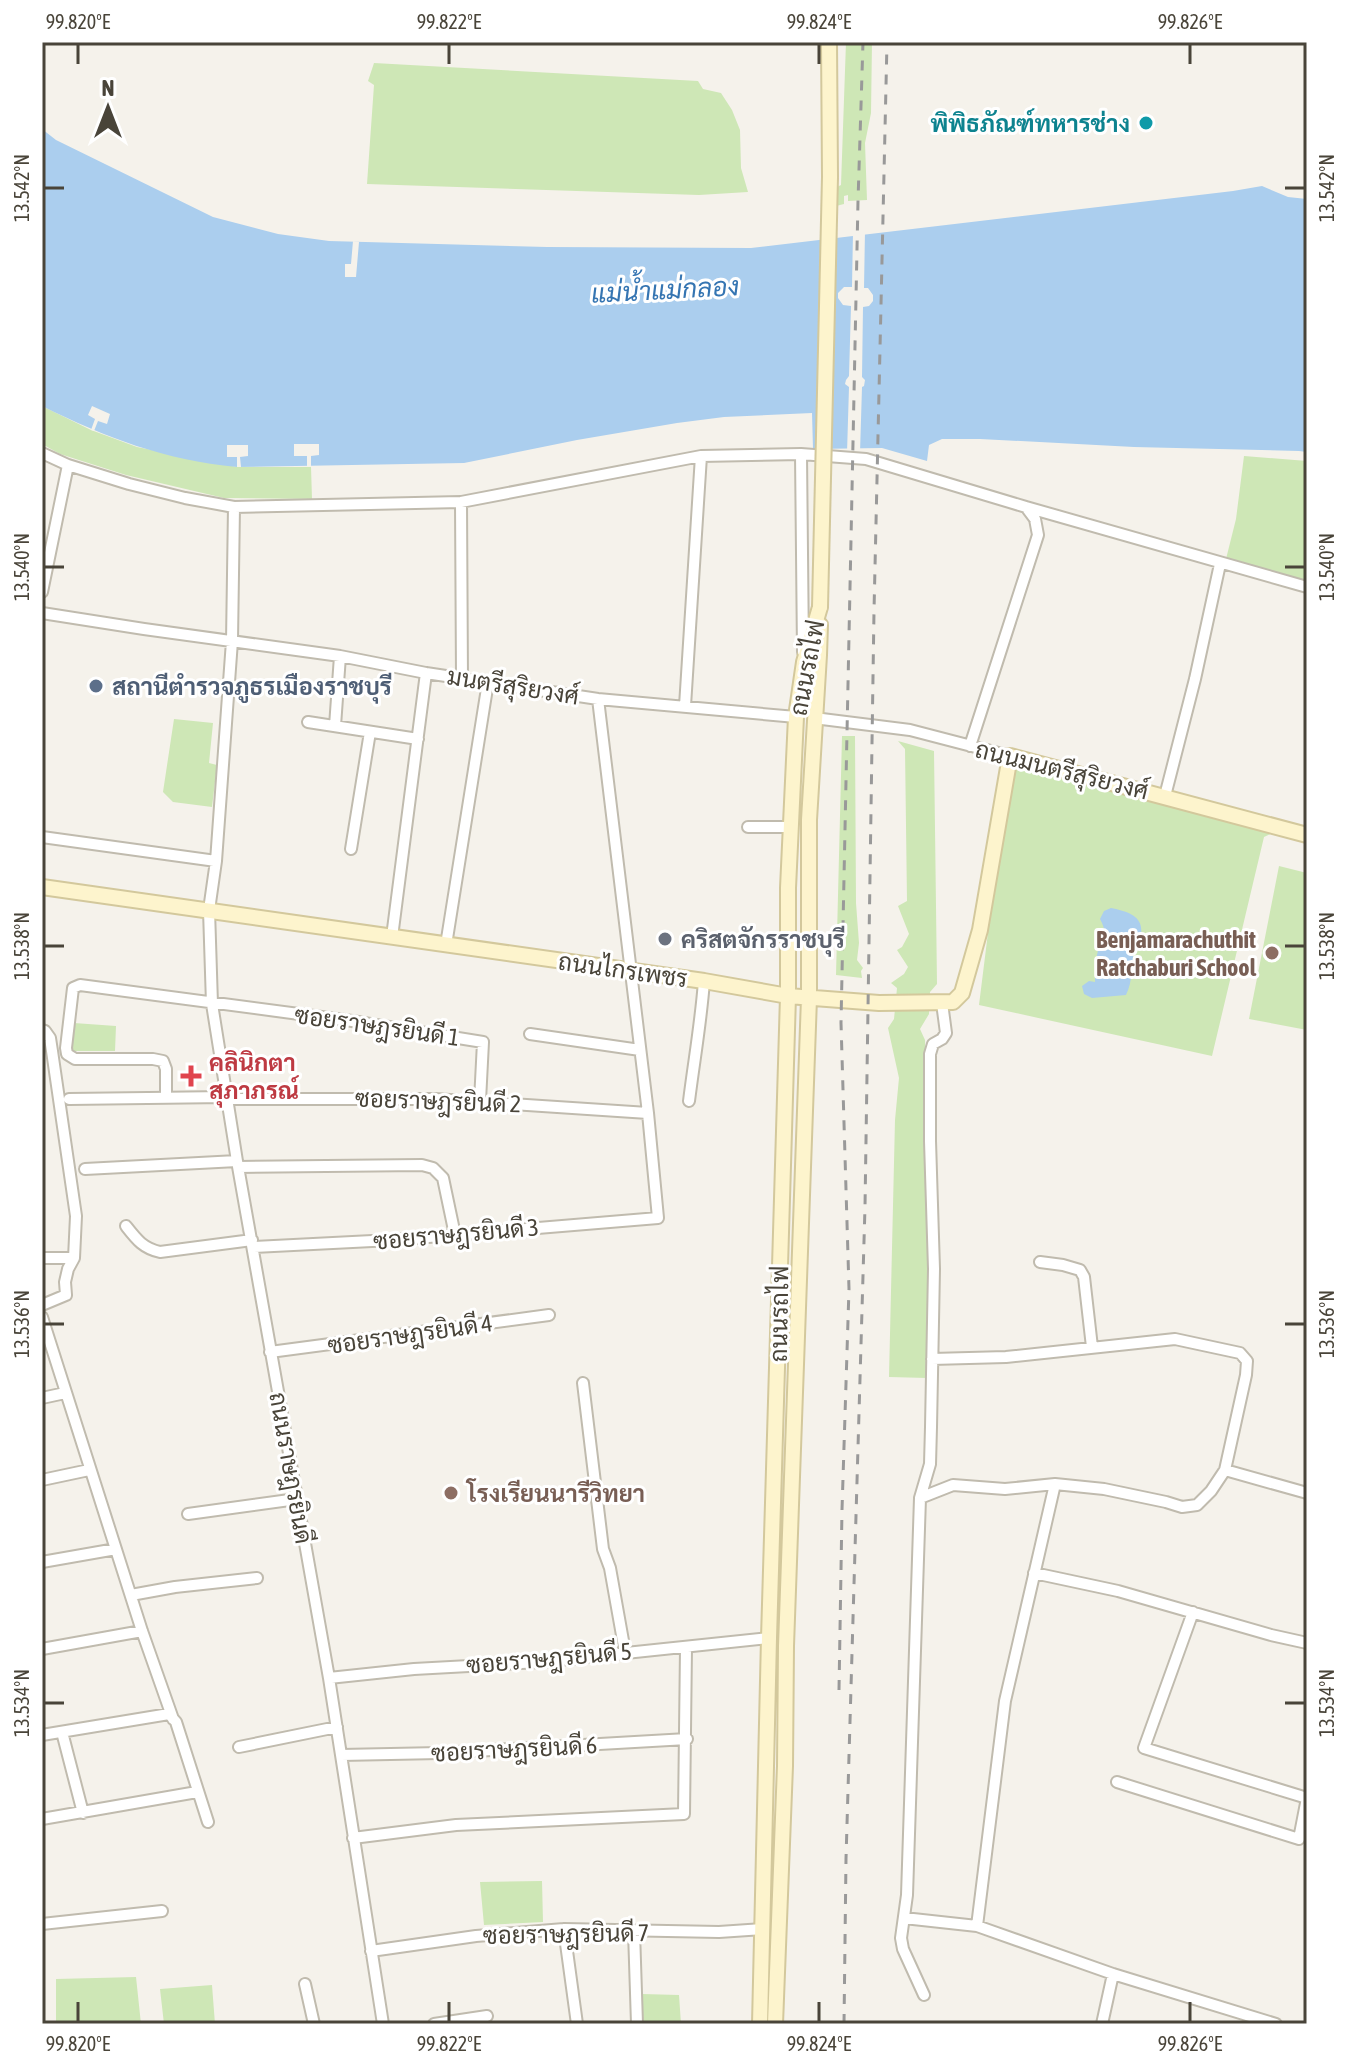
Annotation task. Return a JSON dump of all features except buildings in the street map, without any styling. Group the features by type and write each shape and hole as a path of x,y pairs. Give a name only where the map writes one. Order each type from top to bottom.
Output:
{"main road":[{"name":"ถนนรถไฟ","path":"775,2024 809,998 809,820 819,655 832,42"},
{"name":"ถนนรถไฟ","path":"760,2024 788,996 788,888 796,717 804,662 820,607"},
{"name":"ถนนมนตรีสุริยวงศ์","path":"1010,756 1307,835"},
{"path":"939,1003 953,1002 962,993 968,979 980,930 1010,756"},
{"name":"ถนนไกรเพชร","path":"42,887 704,981 788,996 939,1003"},
{"path":"767,1765 785,1766"}],"street":[{"path":"42,453 68,465 171,495 234,507 461,502 701,456 801,454 866,459 1307,587"},
{"path":"801,454 804,662"},
{"path":"685,706 701,456"},
{"path":"42,592 68,465"},
{"path":"461,502 462,678"},
{"name":"ถนนราษฎรยินดี","path":"234,507 232,641 216,861 209,910 212,1004 329,1678 383,2024"},
{"path":"970,746 1038,535 1035,519 1026,507"},
{"path":"1165,796 1220,564"},
{"name":"มนตรีสุริยวงศ์","path":"42,613 340,656 426,673 598,699 796,717"},
{"path":"335,726 340,656"},
{"path":"392,937 426,673"},
{"path":"446,945 488,682"},
{"path":"598,699 648,1113"},
{"name":"ถนนมนตรีสุริยวงศ์","path":"814,718 917,732 1010,756"},
{"path":"308,722 418,739"},
{"path":"351,849 370,732"},
{"path":"748,827 791,827"},
{"path":"42,837 216,861"},
{"path":"689,1101 702,1019 704,981"},
{"path":"166,1097 163,1061 75,1059 67,1054 73,988 80,985 212,1004"},
{"path":"924,1995 901,1938 907,1895 920,1498 930,1464 934,1269 930,1054 933,1044 946,1033 939,1003"},
{"name":"ซอยราษฎรยินดี 1","path":"212,1004 352,1021 483,1042 480,1101"},
{"path":"42,1030 50,1038 76,1216 74,1258 65,1282 66,1295 42,1305"},
{"path":"530,1034 640,1050"},
{"name":"ซอยราษฎรยินดี 2","path":"69,1099 435,1099 648,1113"},
{"name":"ซอยราษฎรยินดี 3","path":"126,1226 149,1250 160,1252 253,1244 455,1235 658,1218 648,1113"},
{"path":"85,1169 238,1164 422,1165 433,1168 443,1178 455,1235"},
{"path":"42,1258 74,1258"},
{"path":"1040,1262 1080,1270 1084,1277 1092,1347"},
{"name":"ซอยราษฎรยินดี 4","path":"270,1352 549,1315"},
{"path":"42,1317 89,1470 173,1719"},
{"path":"920,1498 953,1485 1005,1489 1055,1484 1104,1489 1182,1507 1197,1505 1225,1470 1247,1361 1240,1353 1175,1339 1006,1357 932,1359"},
{"path":"583,1383 603,1549 610,1568 625,1652"},
{"path":"42,1398 65,1393"},
{"path":"42,1480 89,1470"},
{"path":"1225,1470 1307,1493"},
{"path":"977,1926 1005,1701 1055,1484"},
{"path":"188,1514 297,1499"},
{"path":"42,1562 116,1549"},
{"path":"1034,1573 1118,1591 1307,1643"},
{"path":"131,1595 257,1578"},
{"path":"1117,1782 1299,1839 1307,1798 1144,1748 1193,1612"},
{"path":"42,1649 142,1631"},
{"name":"ซอยราษฎรยินดี 5","path":"329,1678 414,1669 540,1662 769,1638"},
{"path":"353,1838 456,1825 684,1814 686,1648"},
{"path":"42,1735 169,1714 176,1722 208,1822"},
{"path":"239,1747 337,1727"},
{"path":"62,1732 83,1813"},
{"name":"ซอยราษฎรยินดี 6","path":"341,1755 440,1753 687,1739"},
{"path":"42,1819 197,1792"},
{"path":"42,1924 162,1911"},
{"path":"904,1918 977,1926 1113,1974 1276,2024"},
{"path":"564,1929 577,2024"},
{"name":"ซอยราษฎรยินดี 7","path":"371,1951 486,1934 564,1929 719,1932 763,1929"},
{"path":"634,1931 637,2024"},
{"path":"1102,2024 1113,1974"},
{"path":"305,1984 314,2024"},
{"path":"434,2024 487,2016"}],"green space":[{"path":"846,42 872,42 871,113 865,143 867,200 848,201 848,195 844,196 844,204 836,206 837,187 841,185"},
{"path":"374,63 698,81 703,89 721,93 732,110 740,130 741,168 748,192 699,195 367,184 374,85 368,81"},
{"path":"42,406 91,430 137,447 237,467 311,467 312,499 224,498 126,475 60,454 42,444"},
{"path":"1244,456 1307,461 1307,582 1226,559 1236,519"},
{"path":"174,719 213,723 209,763 217,765 212,807 173,802 163,792"},
{"path":"842,736 855,736 857,960 863,968 862,978 836,975"},
{"path":"898,741 934,751 937,984 930,992 929,1014 920,1029 925,1040 929,1292 927,1378 889,1377 895,1120 899,1078 888,1028 894,1019 897,988 891,983 908,967 897,950 909,934 898,906 907,901 905,749"},
{"path":"1010,756 1283,828 1264,837 1212,1056 979,1005"},
{"path":"1279,866 1307,873 1307,1030 1249,1019"},
{"path":"74,1023 116,1026 115,1051 71,1051"},
{"path":"542,1881 543,1922 484,1925 480,1882"},
{"path":"136,1977 141,2024 56,2024 56,1979"},
{"path":"212,1985 215,2024 164,2024 160,1989"},
{"path":"642,1994 679,1995 681,2024 643,2024"}],"water":[{"name":"แม่น้ำแม่กลอง","path":"42,129 56,140 213,217 278,234 329,241 751,248 1262,186 1288,197 1307,199 1307,452 942,439 929,445 927,461 882,448 813,449 812,413 724,417 677,423 464,463 237,467 160,453 113,438 42,406"},
{"path":"1111,908 1137,918 1141,934 1134,951 1126,995 1092,998 1084,994 1082,986 1089,981 1095,982 1096,958 1104,934 1100,919 1104,911"}],"pier":[{"path":"865,231 864,288 868,288 873,295 873,301 863,307 862,377 865,380 862,387 860,453 847,453 849,387 845,384 849,376 851,306 843,305 838,293 844,287 852,287 853,232"},
{"path":"353,241 359,242 356,277 345,277 345,264 351,264"},
{"path":"92,406 110,414 107,424 98,421 94,431 91,430 95,419 88,415"},
{"path":"294,444 319,444 319,455 311,456 311,467 307,467 307,456 294,456"},
{"path":"227,445 248,445 248,456 240,457 241,467 237,467 237,457 227,457"}],"railway":[{"path":"839,1690 849,1289 841,1023 863,42"},
{"path":"844,2024 865,1207 887,42"}],"place":[{"name":"พิพิธภัณฑ์ทหารช่าง","path":"1146,123"},
{"name":"สถานีตำรวจภูธรเมืองราชบุรี","path":"96,686"},
{"name":"คริสตจักรราชบุรี","path":"665,939"},
{"name":"Benjamarachuthit Ratchaburi School","path":"1272,953"},
{"name":"คลินิกตา สุภาภรณ์","path":"191,1076"},
{"name":"โรงเรียนนารีวิทยา","path":"451,1493"}]}
